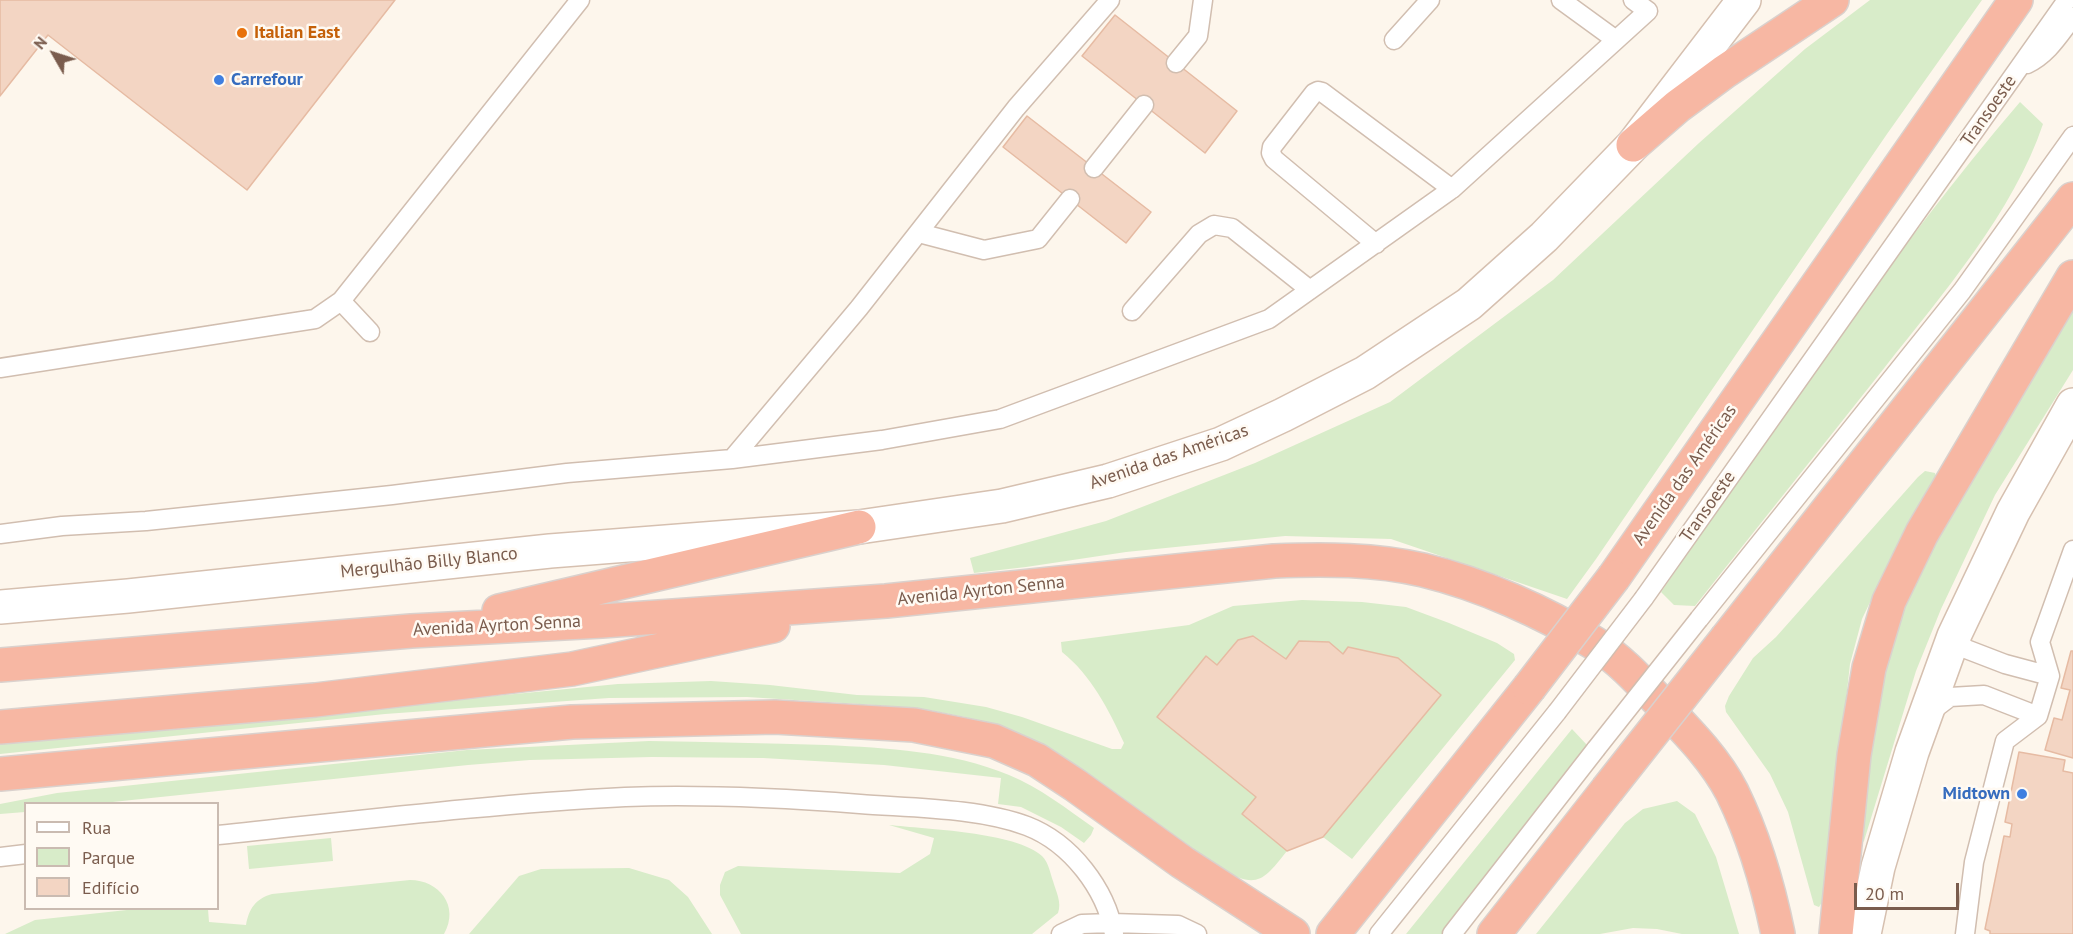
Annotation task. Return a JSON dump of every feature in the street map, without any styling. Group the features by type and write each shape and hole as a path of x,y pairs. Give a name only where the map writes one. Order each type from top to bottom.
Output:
{"highway":[{"path":"1633,145 1678,106 1724,72 1832,0"},
{"name":"Avenida das Américas","path":"1343,922 1614,577 2016,0"},
{"path":"1494,934 2073,200"},
{"path":"1836,934 1854,755 1869,668 1888,601 1922,534 2073,277"},
{"path":"411,631 859,527"},
{"name":"Avenida Ayrton Senna","path":"0,664 411,631 886,601 1274,561 1323,559 1379,563 1424,570 1534,610 1596,644 1636,678 1697,741 1731,790 1750,834 1766,882 1778,934"},
{"path":"0,727 315,700 572,669 886,601"},
{"path":"0,774 572,722 775,717 914,725 994,741 1037,760 1182,861 1293,934"}],"main road":[{"name":"Avenida das Américas","path":"859,527 1002,506 1108,481 1221,444 1365,373 1469,304 1544,237 1633,145 1744,0"},
{"path":"1864,934 1878,867 1923,718 1954,636 2013,512 2073,405"},
{"name":"Mergulhão Billy Blanco","path":"0,607 128,596 550,550 859,527"}],"lane":[{"path":"0,368 315,319 341,300 580,0"},
{"path":"732,459 919,233 1016,108 1110,0"},
{"path":"1176,63 1198,36 1203,0"},
{"path":"1394,40 1430,0"},
{"path":"1561,0 1616,40"},
{"path":"0,534 62,526 146,521 392,495 567,473 732,459 882,440 1000,419 1269,319 1452,189 1648,11 1633,0"},
{"name":"Transoeste","path":"1379,934 1557,712 1644,598 2067,0"},
{"name":"Transoeste","path":"2020,68 2048,50 2073,17"},
{"path":"1376,244 1274,159 1271,153 1272,147 1314,93 1323,92 1452,189"},
{"path":"1094,168 1144,105"},
{"path":"1452,934 1699,619 1962,291 2073,136"},
{"path":"919,233 984,250 1038,239 1070,199"},
{"path":"1132,311 1199,234 1214,225 1232,228 1310,290"},
{"path":"341,300 370,332"},
{"path":"1965,934 1974,862 2005,741 2038,716 2050,676 2040,642 2073,550"},
{"path":"1954,636 1966,649 2006,664 2050,676"},
{"path":"1923,718 1950,697 1984,695 2038,716"},
{"path":"219,835 514,804 627,797 758,797 922,809 985,816 1027,826 1048,836 1072,856 1092,880 1105,902 1113,929"},
{"path":"0,857 24,854"},
{"path":"1061,934 1082,924 1113,929 1178,925 1197,934"}],"green space":[{"path":"1870,0 1982,0 1567,599 1391,539 1285,536 1126,552 974,573 970,558 1106,521 1255,463 1390,402 1553,280 1699,143 1805,49"},
{"path":"2020,102 2043,124 2014,189 1974,251 1930,311 1695,606 1674,605 1661,592 1834,342 1971,160"},
{"path":"2073,298 2073,370 1995,495 1941,609 1916,671 1864,841 1858,848 1879,675 1893,615"},
{"path":"1925,471 1935,473 1936,477 1892,556 1862,619 1850,664 1824,899 1819,907 1814,905 1788,812 1770,774 1726,712 1725,706 1753,658 1776,637"},
{"path":"1302,600 1362,602 1406,607 1497,643 1514,654 1515,660 1352,859 1323,837 1440,695 1348,647 1343,654 1328,642 1299,641 1286,659 1253,636 1238,640 1217,665 1256,797 1242,814 1287,851 1266,875 1252,880 1244,879 1222,869 1071,762 1031,739 965,717 929,710 747,697 609,698 385,714 0,754 0,744 618,684 711,681 857,695 924,697 986,707 1022,717 1112,749 1121,749 1124,743 1105,706 1082,671 1062,652 1061,642 1189,625 1233,606"},
{"path":"1572,729 1587,745 1537,814 1455,919 1442,934 1406,934"},
{"path":"649,741 895,749 965,761 1009,775 1053,799 1094,828 1084,843 1061,827 1021,807 998,804 1001,778 884,765 763,758 652,757 530,760 113,802 24,802 24,812 0,814 0,804 57,793 467,750"},
{"path":"1677,801 1695,814 1716,857 1739,934 1682,934 1657,929 1633,928 1600,934 1536,934 1625,823 1643,809"},
{"path":"889,825 969,833 1029,848 1042,856 1048,865 1059,901 1058,913 1032,934 741,934 720,895 720,885 725,872 738,866 900,873 930,854 934,838"},
{"path":"331,838 333,861 249,869 247,846"},
{"path":"629,868 669,880 688,897 712,934 469,934 519,876 541,869"},
{"path":"410,880 420,881 430,884 444,896 450,914 444,934 5,934 35,920 127,910 208,910 209,922 246,925 254,905 272,894"}],"building":[{"name":"Carrefour","path":"0,0 395,0 247,190 48,35 0,96"},
{"path":"1115,15 1237,111 1205,153 1082,56"},
{"path":"1027,116 1151,212 1126,243 1003,147"},
{"path":"1253,636 1286,659 1299,641 1329,642 1343,654 1348,647 1398,658 1441,695 1323,837 1287,851 1242,814 1256,797 1157,717 1206,656 1217,665 1238,640"},
{"path":"2071,651 2073,651 2073,758 2045,750 2054,718 2062,720 2070,690 2061,688"},
{"path":"2019,752 2065,760 2063,771 2073,773 2073,934 1990,934 1990,931 1985,929 2004,836 2010,837 2012,824 2005,822"}],"place":[{"name":"Italian East","path":"242,33"},
{"name":"Carrefour","path":"219,80"},
{"name":"Midtown","path":"2022,794"}]}
